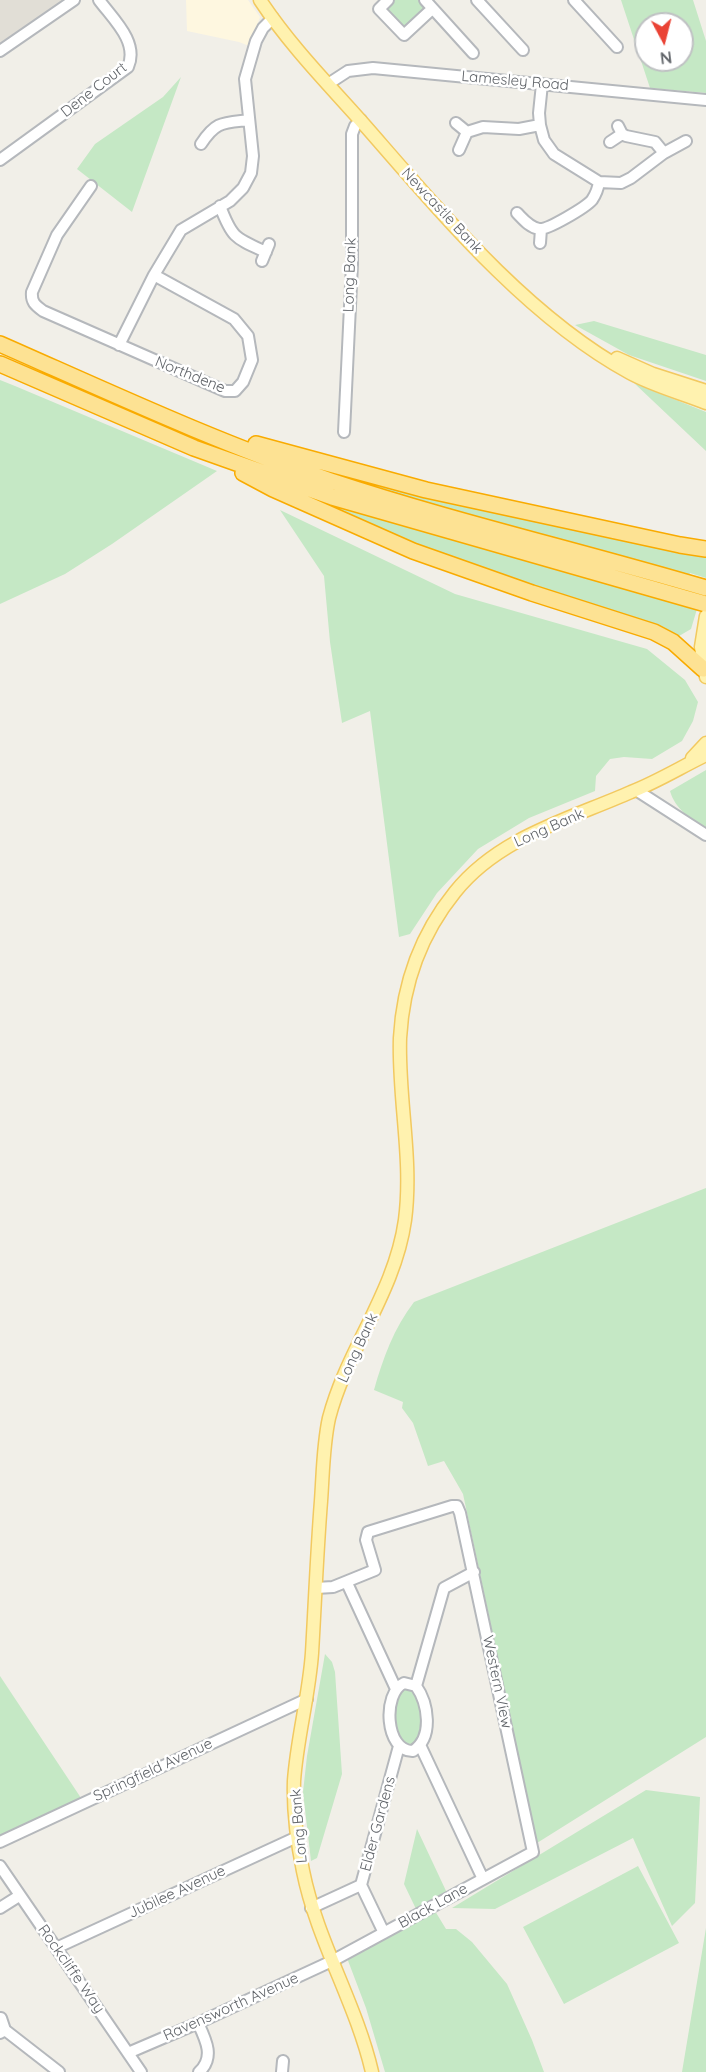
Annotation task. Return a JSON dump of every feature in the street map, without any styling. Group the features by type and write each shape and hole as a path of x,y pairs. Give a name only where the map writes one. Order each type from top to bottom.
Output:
{"highway":[{"path":"0,345 265,457 331,481 688,590 706,604"},
{"path":"0,364 194,448 332,498 688,590 706,588"},
{"path":"191,427 426,490 706,549"},
{"path":"194,448 273,489 413,551 664,636 705,673"}],"main road":[{"name":"Newcastle Bank","path":"260,0 311,65 441,211 531,301 613,363 640,378 706,403"},
{"name":"Newcastle Bank","path":"585,344 654,374 706,391"},
{"path":"705,673 701,641 706,616"},
{"name":"Long Bank","path":"686,765 706,743"},
{"name":"Long Bank","path":"372,2072 364,2041 311,1908 297,1837 294,1783 307,1699 324,1455 329,1418 346,1369 391,1275 404,1224 408,1178 400,1037 409,978 422,944 438,914 457,889 501,850 527,835 636,790 706,755"}],"street":[{"path":"0,51 74,0"},
{"name":"Dene Court","path":"0,160 128,67 131,59 129,41 99,0"},
{"path":"388,0 379,9 404,35 428,4 473,53"},
{"path":"477,0 523,50"},
{"path":"574,0 617,47"},
{"path":"119,345 154,276 181,230 230,201 243,188 251,173 253,156 245,79 247,67 260,34 273,18"},
{"name":"Lamesley Road","path":"328,84 348,71 373,68 706,100"},
{"path":"542,84 540,125 544,140 554,154 599,183 621,183 664,153 686,141"},
{"path":"201,144 209,131 217,126 249,120"},
{"name":"Long Bank","path":"344,432 352,264 352,134 360,120"},
{"path":"456,123 467,132"},
{"path":"467,132 483,128 519,129 540,125"},
{"path":"610,142 620,130 629,137 655,142 664,153"},
{"path":"459,150 467,132"},
{"path":"517,213 527,224 541,229 550,226 590,202 597,193 599,183"},
{"name":"Northdene","path":"91,186 57,236 32,292 31,300 34,305 225,391 235,391 243,382 252,360 248,336 234,320 154,276"},
{"path":"220,206 233,235 265,252"},
{"path":"540,243 541,229"},
{"path":"636,790 706,835"},
{"name":"Western View","path":"347,1582 375,1570 366,1540 368,1532 457,1506 474,1572 533,1852"},
{"path":"416,1686 444,1588 474,1572"},
{"path":"316,1588 333,1587 347,1582 396,1689"},
{"path":"404,1683 416,1686 427,1712 426,1728 420,1745 414,1751 404,1750 393,1737 390,1707 396,1689 404,1683"},
{"name":"Springfield Avenue","path":"0,1842 307,1699"},
{"path":"420,1745 483,1879"},
{"name":"Elder Gardens","path":"384,1933 361,1885 399,1746"},
{"name":"Jubilee Avenue","path":"56,1948 297,1837"},
{"name":"Black Lane","path":"332,1960 533,1852"},
{"name":"Rockcliffe Way","path":"0,1866 141,2072"},
{"path":"311,1908 361,1885"},
{"path":"0,1908 19,1896"},
{"name":"Ravensworth Avenue","path":"129,2053 332,1960"},
{"path":"0,2018 3,2031 58,2072"},
{"path":"198,2023 207,2044 209,2056 199,2072"}],"shaded area":[{"path":"0,0 63,0 0,43"},
{"path":"186,0 248,0 260,17 249,46 187,31"}],"green space":[{"path":"394,0 418,0 426,9 405,29 386,10"},
{"path":"621,0 693,0 706,41 706,93 650,88 645,72 694,72 694,12 634,12 634,39"},
{"path":"181,77 132,212 77,169 95,144 163,97"},
{"path":"594,321 706,355 706,381 629,355 575,325"},
{"path":"0,380 217,471 65,574 0,604"},
{"path":"634,383 706,412 706,451"},
{"path":"353,475 706,554 706,578 690,573 689,576 424,502 351,478"},
{"path":"289,488 697,609 691,629 679,636 660,627 601,607 546,593 430,553"},
{"path":"280,510 455,594 647,649 685,680 698,702 693,721 682,741 652,759 624,757 610,759 596,776 595,791 529,818 478,849 437,893 410,934 399,937 370,711 342,723 330,642 324,576"},
{"path":"706,770 706,830 689,818 676,803 670,791"},
{"path":"706,1188 706,1737 537,1843 463,1494 444,1461 428,1466 413,1423 402,1408 403,1402 374,1390 390,1344 414,1302"},
{"path":"325,1654 332,1662 335,1672 342,1774 317,1858 311,1861 303,1792"},
{"path":"0,1676 81,1798 0,1839"},
{"path":"405,1688 413,1691 421,1703 420,1729 417,1743 413,1746 404,1745 395,1724 394,1708 399,1694"},
{"path":"646,1790 700,1797 695,1903 672,1926 633,1838 495,1909 452,1908"},
{"path":"417,1829 447,1893 416,1909 404,1884"},
{"path":"638,1866 679,1943 564,2004 523,1927"},
{"path":"435,1911 446,1929 456,1929 472,1942 507,1984 544,2072 385,2072 366,2008 347,1958"},
{"path":"706,1928 706,2072 682,2072"}]}
